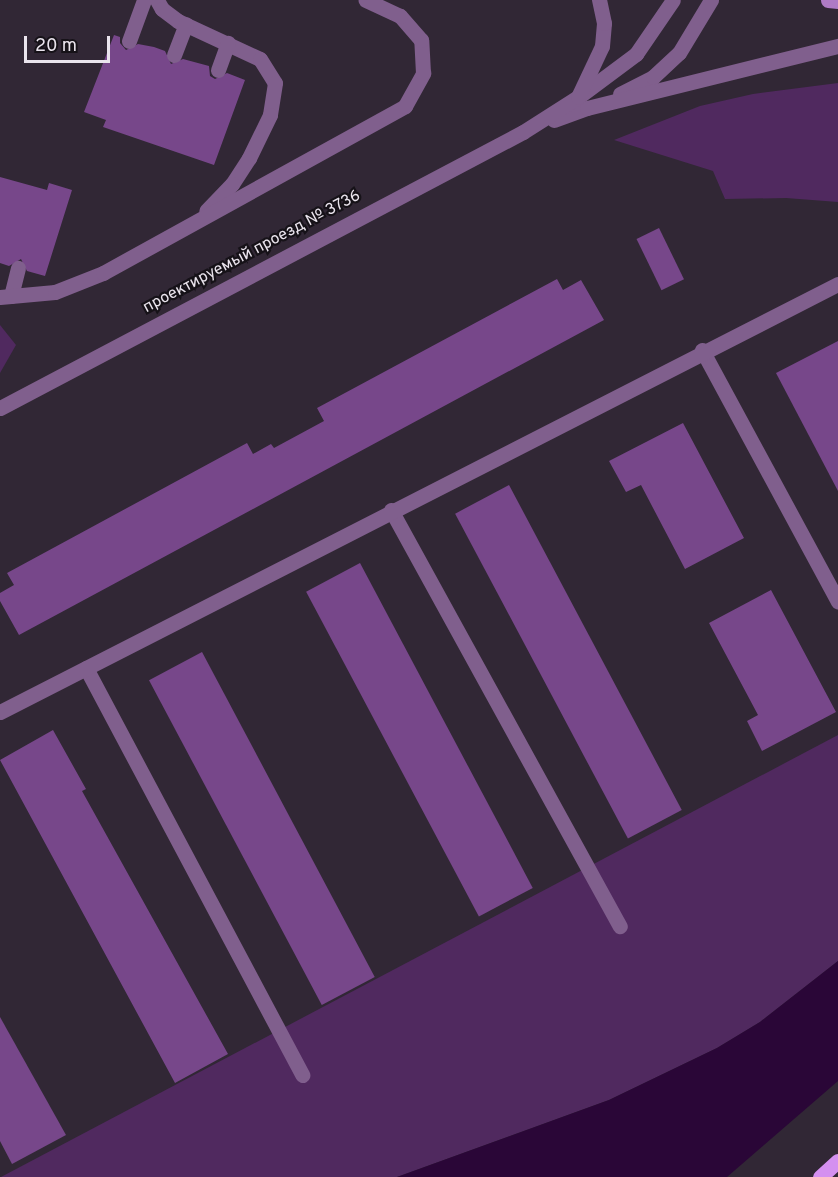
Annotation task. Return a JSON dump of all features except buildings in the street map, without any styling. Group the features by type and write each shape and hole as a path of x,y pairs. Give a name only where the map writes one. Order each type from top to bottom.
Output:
{"main road":[{"path":"820,1177 838,1161"}],"street":[{"path":"129,41 144,0"},
{"path":"157,0 168,15 266,64 275,83 275,97 261,135 232,184 188,227"},
{"path":"18,268 6,297 55,292 81,282 188,227 396,112 412,98 423,73 421,40 400,16 365,0"},
{"path":"582,103 602,46 604,23 599,0"},
{"path":"582,103 636,54 673,0"},
{"path":"582,103 653,77 679,53 711,0"},
{"path":"828,0 838,1"},
{"path":"174,55 186,24"},
{"path":"218,70 228,43"},
{"path":"582,103 838,46"},
{"name":"проектируемый проезд № 3736","path":"0,408 582,103"},
{"path":"0,712 702,350 838,284"},
{"path":"702,350 838,602"},
{"path":"391,510 620,926"},
{"path":"86,669 302,1075"}],"shaded area":[{"path":"838,83 838,202 786,198 725,199 713,171 614,140 700,106 753,94"},
{"path":"0,325 16,345 0,373"},
{"path":"838,735 838,961 760,1022 717,1048 609,1100 397,1177 1,1177"},
{"path":"838,961 838,1177 397,1177 609,1100 717,1048 760,1022"}],"pier":[{"path":"838,1081 838,1177 727,1177"}]}
